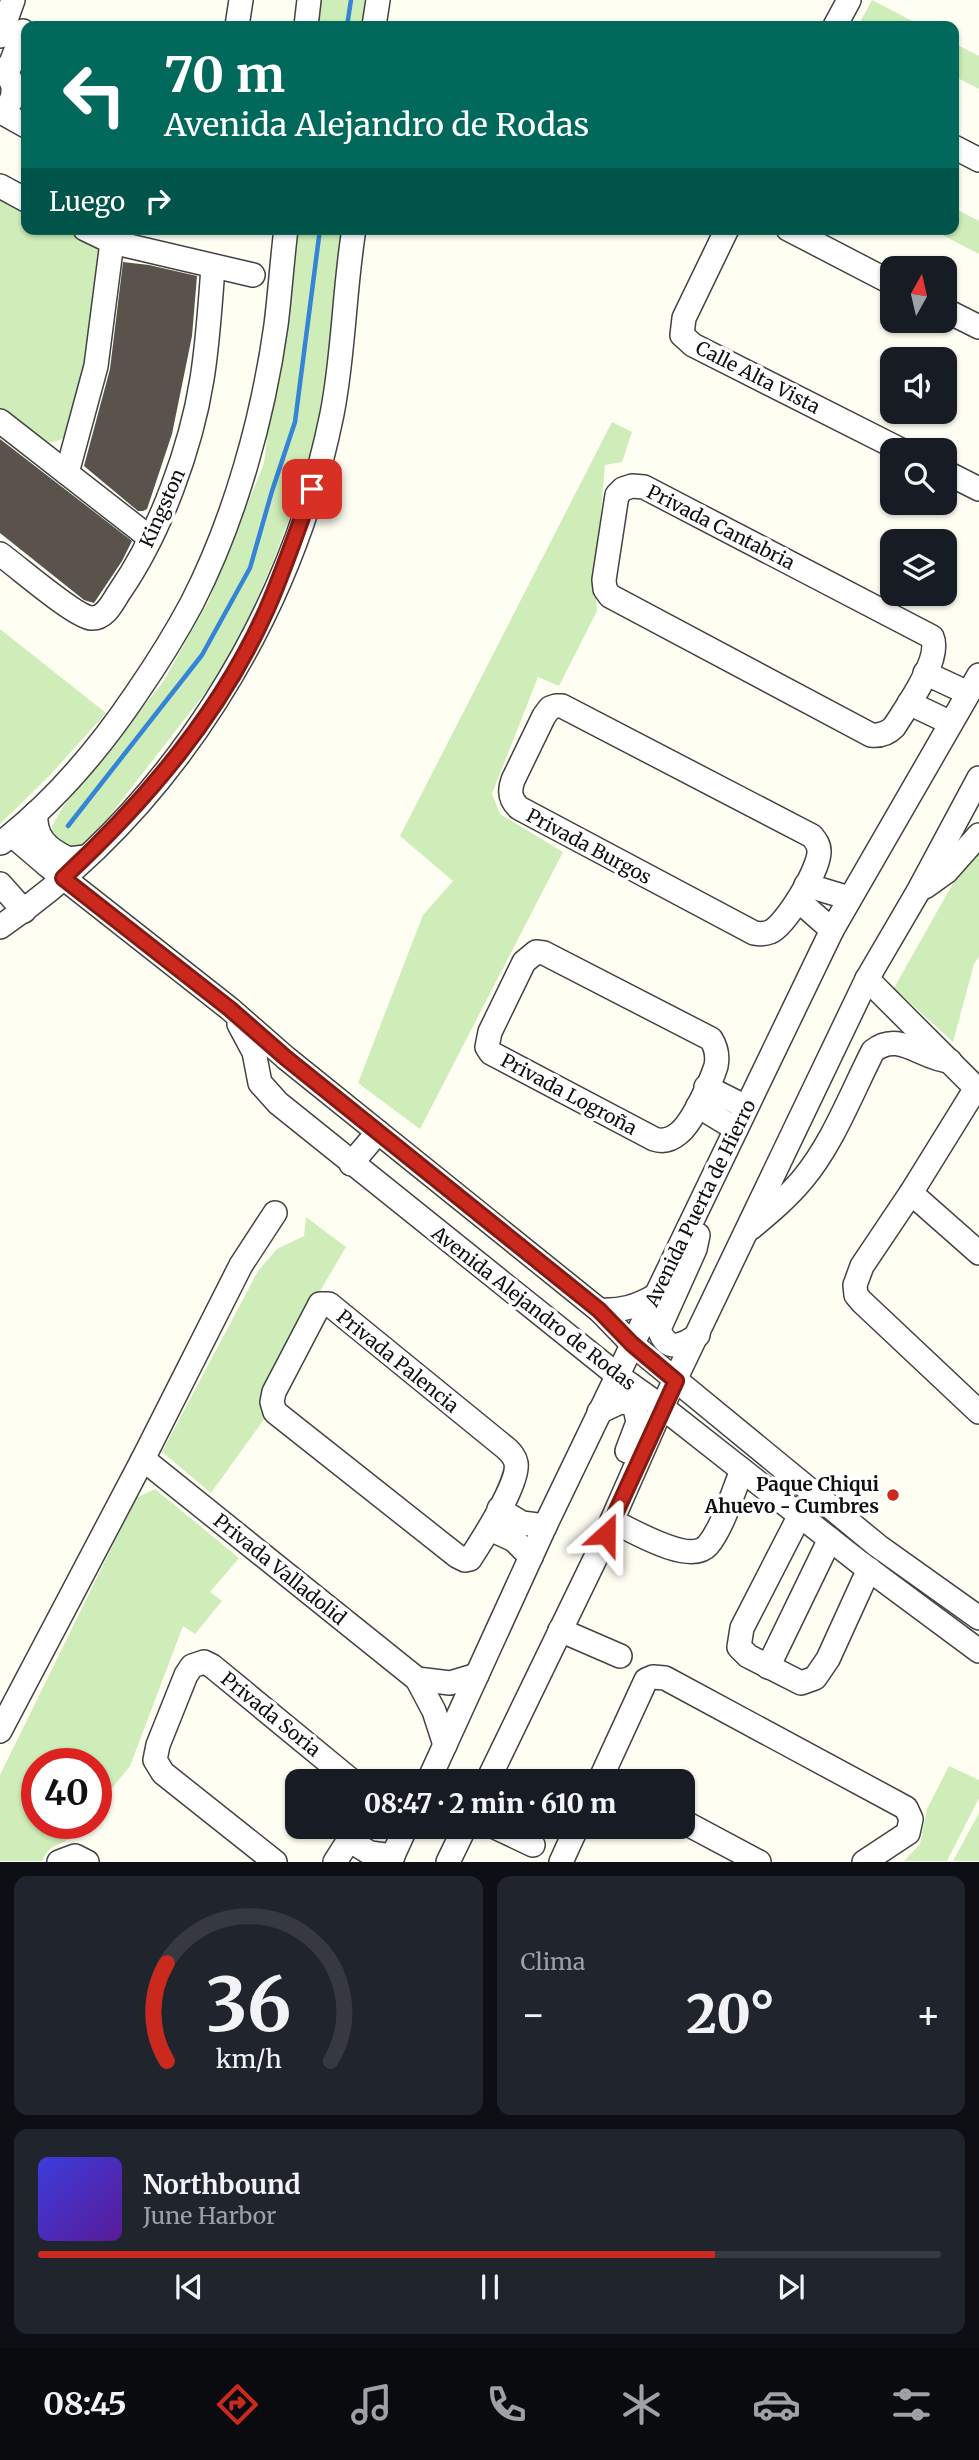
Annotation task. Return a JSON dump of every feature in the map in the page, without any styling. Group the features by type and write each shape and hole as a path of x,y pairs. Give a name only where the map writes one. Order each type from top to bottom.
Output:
{"street":[{"path":"13,0 13,97 9,106 1,112 21,123"},
{"path":"238,21 241,0"},
{"path":"307,21 309,0"},
{"path":"375,21 378,0"},
{"path":"838,21 849,0"},
{"path":"959,150 979,160"},
{"path":"0,186 21,197"},
{"path":"97,235 112,242 213,268 253,275"},
{"path":"6,839 36,813 107,737 161,657 192,603 217,548 244,472 276,326 285,235"},
{"path":"0,927 24,911 63,878 120,824 198,729 231,677 266,611 312,489 332,414 353,235"},
{"name":"Calle Alta Vista","path":"724,235 684,318 682,334 693,345 880,439"},
{"path":"800,235 880,277"},
{"path":"67,473 96,366 112,242"},
{"name":"Kingston","path":"0,554 87,618 94,618 106,612 130,576 150,538 180,469 202,380 213,268"},
{"path":"957,316 979,327"},
{"path":"0,421 150,538"},
{"path":"957,478 979,489"},
{"name":"Privada Cantabria","path":"632,485 644,487 927,633 935,644 935,651 925,673 909,703 888,732 878,736 871,735 610,596 604,589 604,580 617,495 632,485"},
{"path":"925,673 973,684"},
{"name":"Avenida Puerta de Hierro","path":"434,1769 599,1412 832,930 973,684"},
{"path":"909,703 951,723"},
{"name":"Privada Burgos","path":"562,706 812,836 820,849 819,859 802,893 773,931 754,933 519,808 511,797 510,788 544,716 551,708 562,706"},
{"path":"493,1769 609,1528 662,1407 867,979 919,890 979,778"},
{"path":"36,813 35,826 41,840 69,859 85,858"},
{"path":"919,890 946,872 979,835"},
{"name":"Avenida Alejandro de Rodas","path":"6,839 63,878 230,1009 286,1058 599,1310 632,1344 878,1546 979,1618"},
{"path":"0,884 24,911"},
{"path":"802,893 849,898"},
{"path":"802,893 832,930"},
{"name":"Privada Logroña","path":"536,952 544,953 711,1039 716,1052 716,1065 702,1097 681,1132 670,1139 660,1141 491,1053 487,1046 490,1032 524,962 536,952"},
{"path":"867,979 977,1089 862,1266 855,1285 856,1295 979,1412"},
{"name":"Avenida Alejandro de Rodas","path":"230,1009 254,1052 260,1083 267,1092 351,1164 617,1375 979,1651"},
{"path":"745,1233 785,1200 804,1178 822,1151 873,1051 887,1042 894,1042 928,1057 950,1061"},
{"path":"258,1072 262,1064 273,1058 286,1058"},
{"path":"702,1097 746,1107"},
{"path":"702,1097 736,1129"},
{"path":"351,1164 378,1132"},
{"path":"911,1193 979,1253"},
{"path":"697,1210 698,1234 695,1249 659,1328 662,1338 671,1345 683,1345 698,1335"},
{"path":"0,1731 241,1265 275,1213"},
{"path":"599,1310 619,1311 638,1306 655,1296"},
{"name":"Privada Palencia","path":"320,1304 329,1304 512,1454 516,1472 495,1519 470,1559 461,1559 275,1412 271,1402 274,1392 320,1304"},
{"path":"599,1412 620,1402 629,1403 638,1414 638,1422 609,1497 609,1528"},
{"name":"Privada Valladolid","path":"143,1459 417,1679 435,1711 445,1745"},
{"path":"609,1528 677,1551 694,1553 707,1547 742,1470"},
{"path":"800,1515 743,1628 739,1647 748,1656 801,1683 815,1678 828,1659 869,1569"},
{"path":"495,1519 545,1526"},
{"path":"495,1519 531,1557"},
{"path":"768,1667 830,1539"},
{"path":"560,1630 620,1656"},
{"name":"Privada Soria","path":"275,1861 163,1773 155,1760 163,1733 192,1666 204,1662 212,1666 337,1769"},
{"path":"417,1679 450,1683 477,1675"},
{"path":"607,1769 646,1680 660,1676 906,1808 911,1819 908,1833 864,1861"},
{"path":"695,1828 760,1861"},
{"path":"346,1849 392,1859 401,1839"},
{"path":"448,1861 458,1839"},
{"path":"522,1839 533,1844"},
{"path":"561,1861 572,1839"},
{"path":"60,1861 75,1856 87,1861"}],"green space":[{"path":"321,0 370,0 366,21 319,21"},
{"path":"872,0 912,21 861,21"},
{"path":"959,46 979,56 979,89 959,79"},
{"path":"0,193 21,204 21,235 80,235 100,252 89,354 70,432 52,442 43,440 0,410"},
{"path":"959,211 979,221 979,254 943,235 959,235"},
{"path":"294,235 342,235 314,451 273,562 246,624 215,680 83,850 55,847 52,826 63,807 163,682 209,600 264,463"},
{"path":"612,422 632,432 622,462 605,465 595,583 597,611 559,686 538,677 492,794 500,814 563,852 420,1129 358,1083 423,915 453,881 400,836"},
{"path":"0,629 106,713 51,774 0,824"},
{"path":"979,851 979,957 974,964 953,1042 894,988 956,878"},
{"path":"306,1217 346,1247 263,1388 265,1418 211,1493 162,1452 258,1271 277,1249 304,1236"},
{"path":"155,1489 239,1558 210,1592 222,1601 195,1634 183,1626 130,1766 112,1788 112,1748 21,1748 21,1839 69,1839 52,1848 42,1861 0,1861 0,1775 136,1498"},
{"path":"949,1766 979,1780 979,1798 947,1861 904,1861 920,1844 927,1809"},
{"path":"979,1813 979,1861 953,1861"}],"building":[{"path":"123,262 197,276 192,336 172,434 147,509 143,511 138,511 84,466 110,369"},
{"path":"0,439 132,541 94,603 84,600 0,533"}],"waterway":[{"path":"348,21 351,0"},
{"path":"68,826 202,655 250,568 295,422 319,235"}],"place":[{"name":"Paque Chiqui Ahuevo - Cumbres","path":"893,1495"}],"route":[{"path":"312,489 266,611 231,677 198,729 120,824 63,878 230,1009 286,1058 599,1310 632,1344 676,1381 606,1534"}]}
